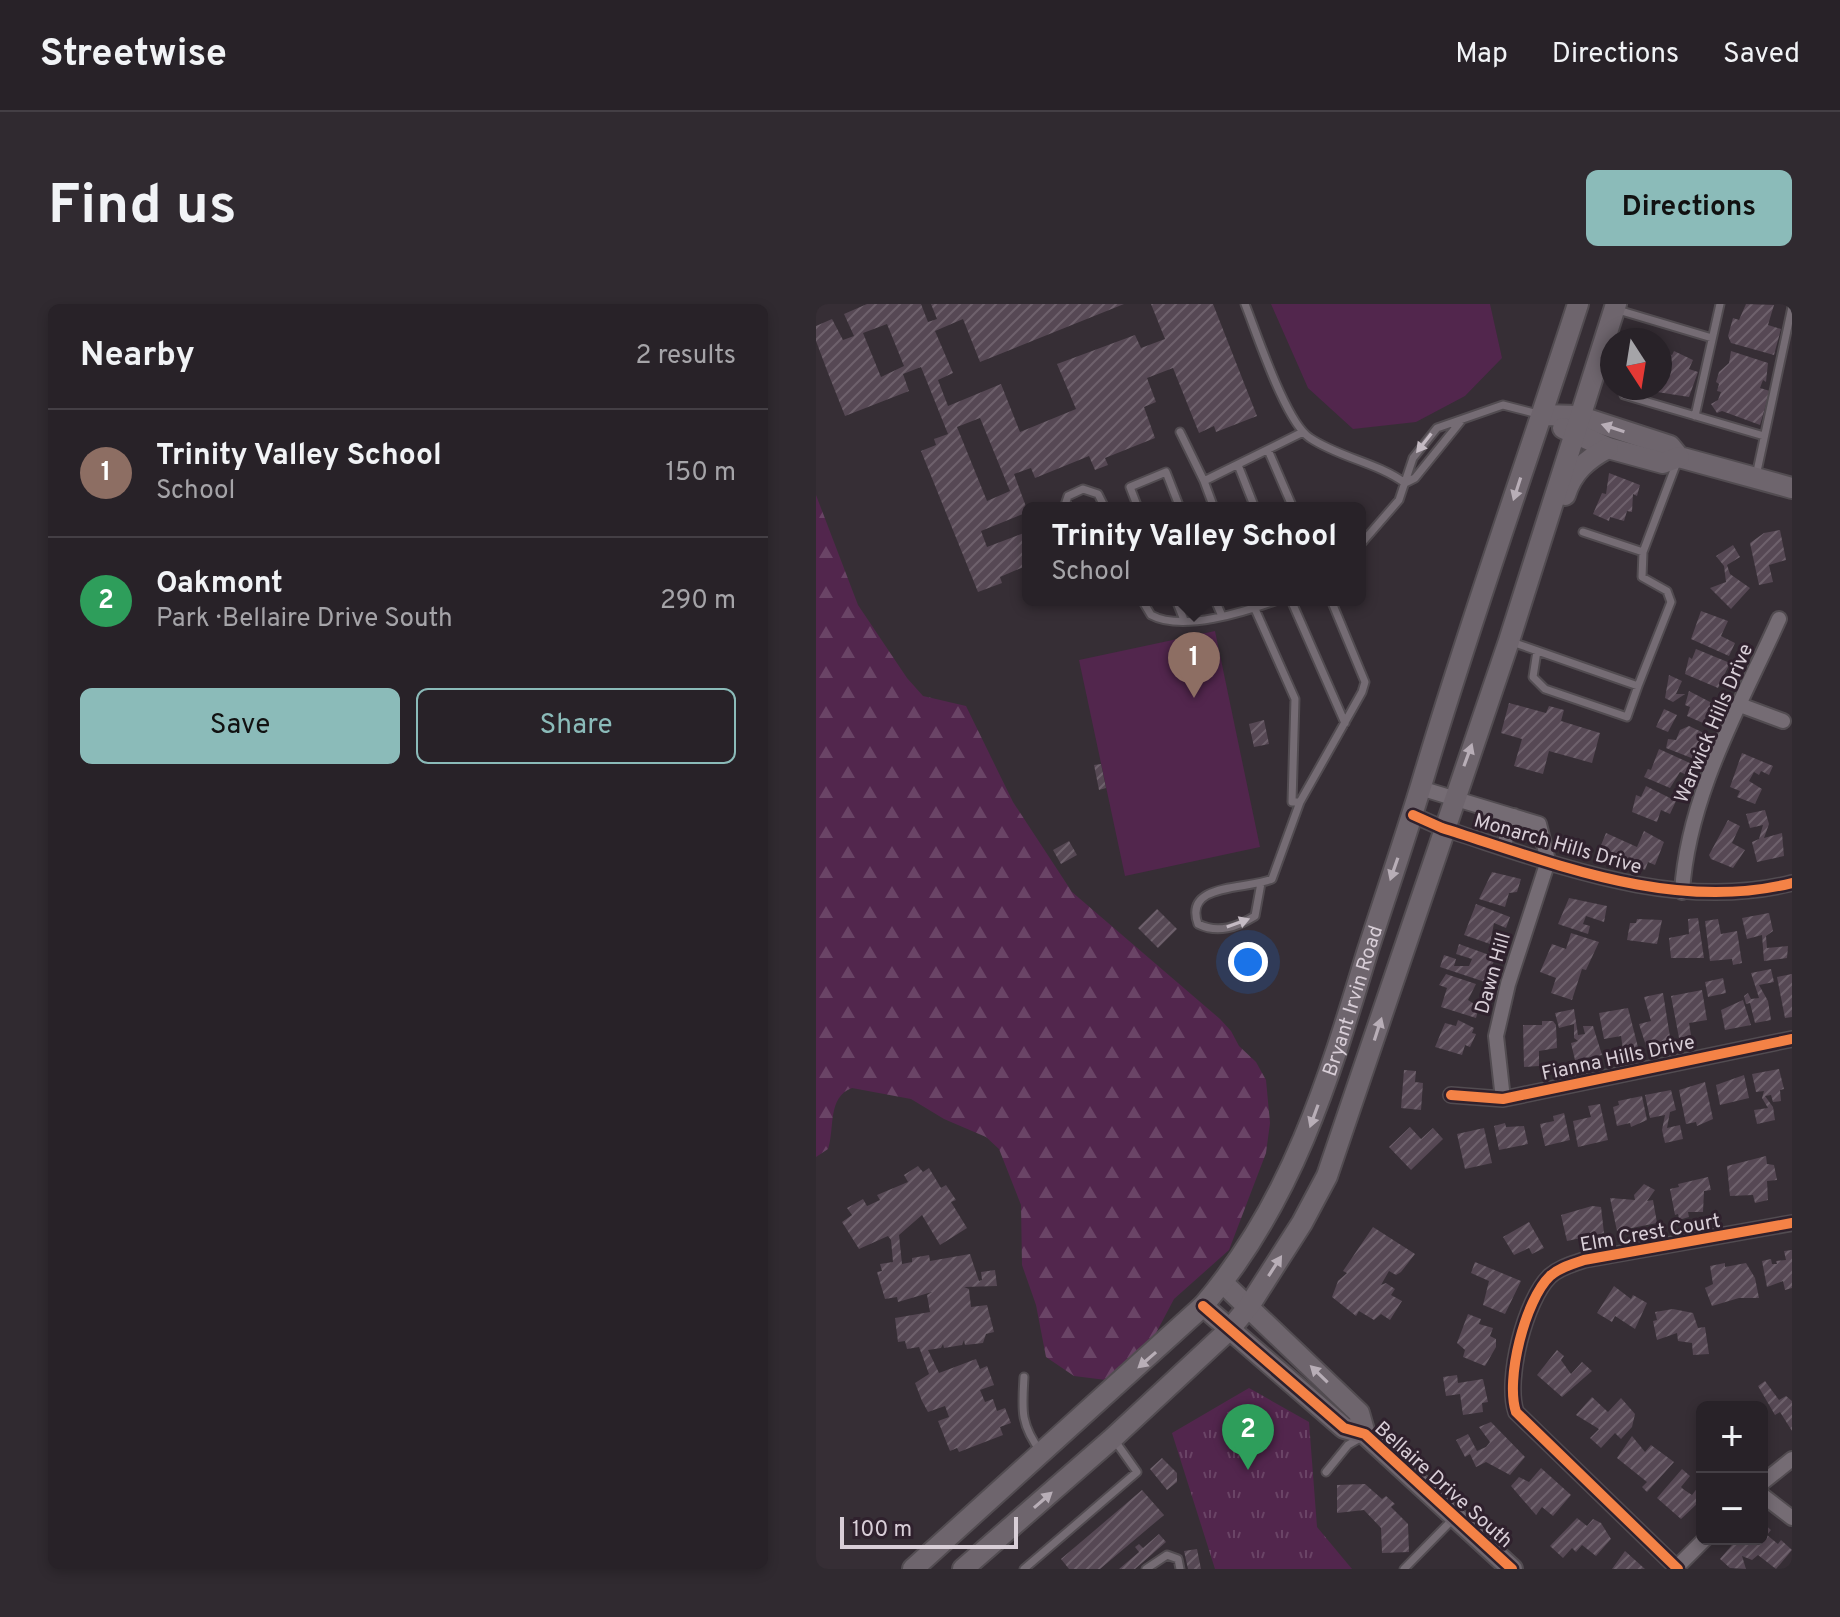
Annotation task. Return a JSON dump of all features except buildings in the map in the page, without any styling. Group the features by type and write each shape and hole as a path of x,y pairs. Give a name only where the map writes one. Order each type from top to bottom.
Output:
{"main road":[{"name":"Bryant Irvin Road","path":"913,1569 1203,1306 1223,1283 1271,1209 1301,1149 1333,1064 1578,304"},
{"name":"Bryant Irvin Road","path":"963,1569 1068,1479 1230,1329 1249,1306 1302,1223 1327,1176 1442,828 1536,560 1575,425 1615,306"},
{"path":"1542,415 1670,446 1679,457"},
{"path":"1575,425 1608,448 1663,463 1679,457 1792,488"},
{"path":"1536,560 1551,539 1570,479 1589,459 1608,448"},
{"name":"Bellaire Drive South","path":"1223,1283 1359,1413 1365,1434"},
{"name":"Bellaire Drive South","path":"1203,1306 1344,1428 1365,1434 1512,1569"},
{"path":"1043,1453 1068,1479"}],"street":[{"name":"Warwick Hills Drive","path":"1682,892 1684,861 1699,797 1779,619"},
{"path":"1740,705 1783,721"},
{"name":"Monarch Hills Drive","path":"1420,788 1539,824 1548,861"},
{"name":"Monarch Hills Drive","path":"1413,815 1442,828 1636,886 1682,892 1792,883"},
{"name":"Monarch Hills Drive","path":"1503,847 1514,816"},
{"name":"Dawn Hill","path":"1503,1099 1496,1036 1508,984 1548,861"},
{"name":"Fianna Hills Drive","path":"1451,1095 1503,1099 1792,1039"},
{"name":"Elm Crest Court","path":"1699,1545 1677,1568 1516,1412 1510,1380 1518,1342 1542,1288 1558,1269 1584,1260 1792,1223"},
{"path":"1768,1478 1792,1459"},
{"path":"1768,1500 1792,1518"}],"lane":[{"path":"1245,304 1292,418 1303,432 1320,444 1384,467 1405,483"},
{"path":"1695,416 1720,304"},
{"path":"1615,306 1712,338"},
{"path":"1756,476 1792,307"},
{"path":"1641,400 1764,436"},
{"path":"1366,538 1399,500 1413,458 1426,439 1443,424 1461,421 1503,405 1542,415"},
{"path":"1405,483 1415,478 1461,421"},
{"path":"1180,432 1212,502"},
{"path":"1204,481 1303,432"},
{"path":"1268,450 1290,502"},
{"path":"1537,651 1533,677 1545,689 1627,717 1671,602 1667,591 1642,577 1643,552 1679,457"},
{"path":"1238,465 1253,502"},
{"path":"1136,502 1130,487 1166,472 1178,502"},
{"path":"1066,502 1068,496 1083,489 1098,494 1102,502"},
{"path":"1583,532 1643,552"},
{"path":"1146,606 1154,617 1184,620 1222,616 1248,606"},
{"path":"1178,606 1184,620"},
{"path":"1218,606 1222,616"},
{"path":"1254,606 1295,699 1292,802 1300,802"},
{"path":"1294,606 1345,723"},
{"path":"1261,883 1255,916 1236,927 1209,929 1198,924 1194,911 1197,901 1214,891 1272,879 1300,802 1365,682 1333,606"},
{"path":"1509,641 1638,686"},
{"path":"1024,1377 1022,1412 1026,1432 1043,1453"},
{"path":"1326,1472 1348,1445 1365,1434"},
{"path":"1024,1569 1137,1472 1113,1438"},
{"path":"1404,1569 1455,1517"},
{"path":"1146,1569 1167,1555 1178,1559 1180,1569"}],"green space":[{"path":"1271,304 1490,304 1502,358 1465,396 1416,422 1353,429 1308,388"},
{"path":"816,495 858,605 907,678 923,696 966,706 1013,802 1072,892 1220,1019 1239,1046 1256,1062 1266,1080 1270,1123 1266,1153 1229,1250 1174,1299 1156,1333 1114,1381 1074,1376 1046,1357 1036,1305 1022,1265 1021,1205 999,1149 986,1137 944,1119 911,1099 852,1088 844,1092 835,1106 828,1149 816,1157"},
{"path":"1215,631 1260,847 1125,876 1079,660"},
{"path":"1249,1388 1309,1422 1317,1527 1352,1569 1215,1569 1172,1433"}],"cycle path":[{"path":"1413,815 1442,828 1527,856 1614,880 1703,892 1748,891 1792,883"},
{"path":"1451,1095 1503,1099 1792,1039"},
{"path":"1678,1569 1516,1412 1513,1381 1525,1321 1541,1287 1550,1276 1571,1264 1792,1223"},
{"path":"1203,1306 1344,1428 1365,1434 1512,1569"}],"place":[{"name":"Trinity Valley School","path":"1194,698"},
{"name":"Oakmont","path":"1248,1470"}]}
